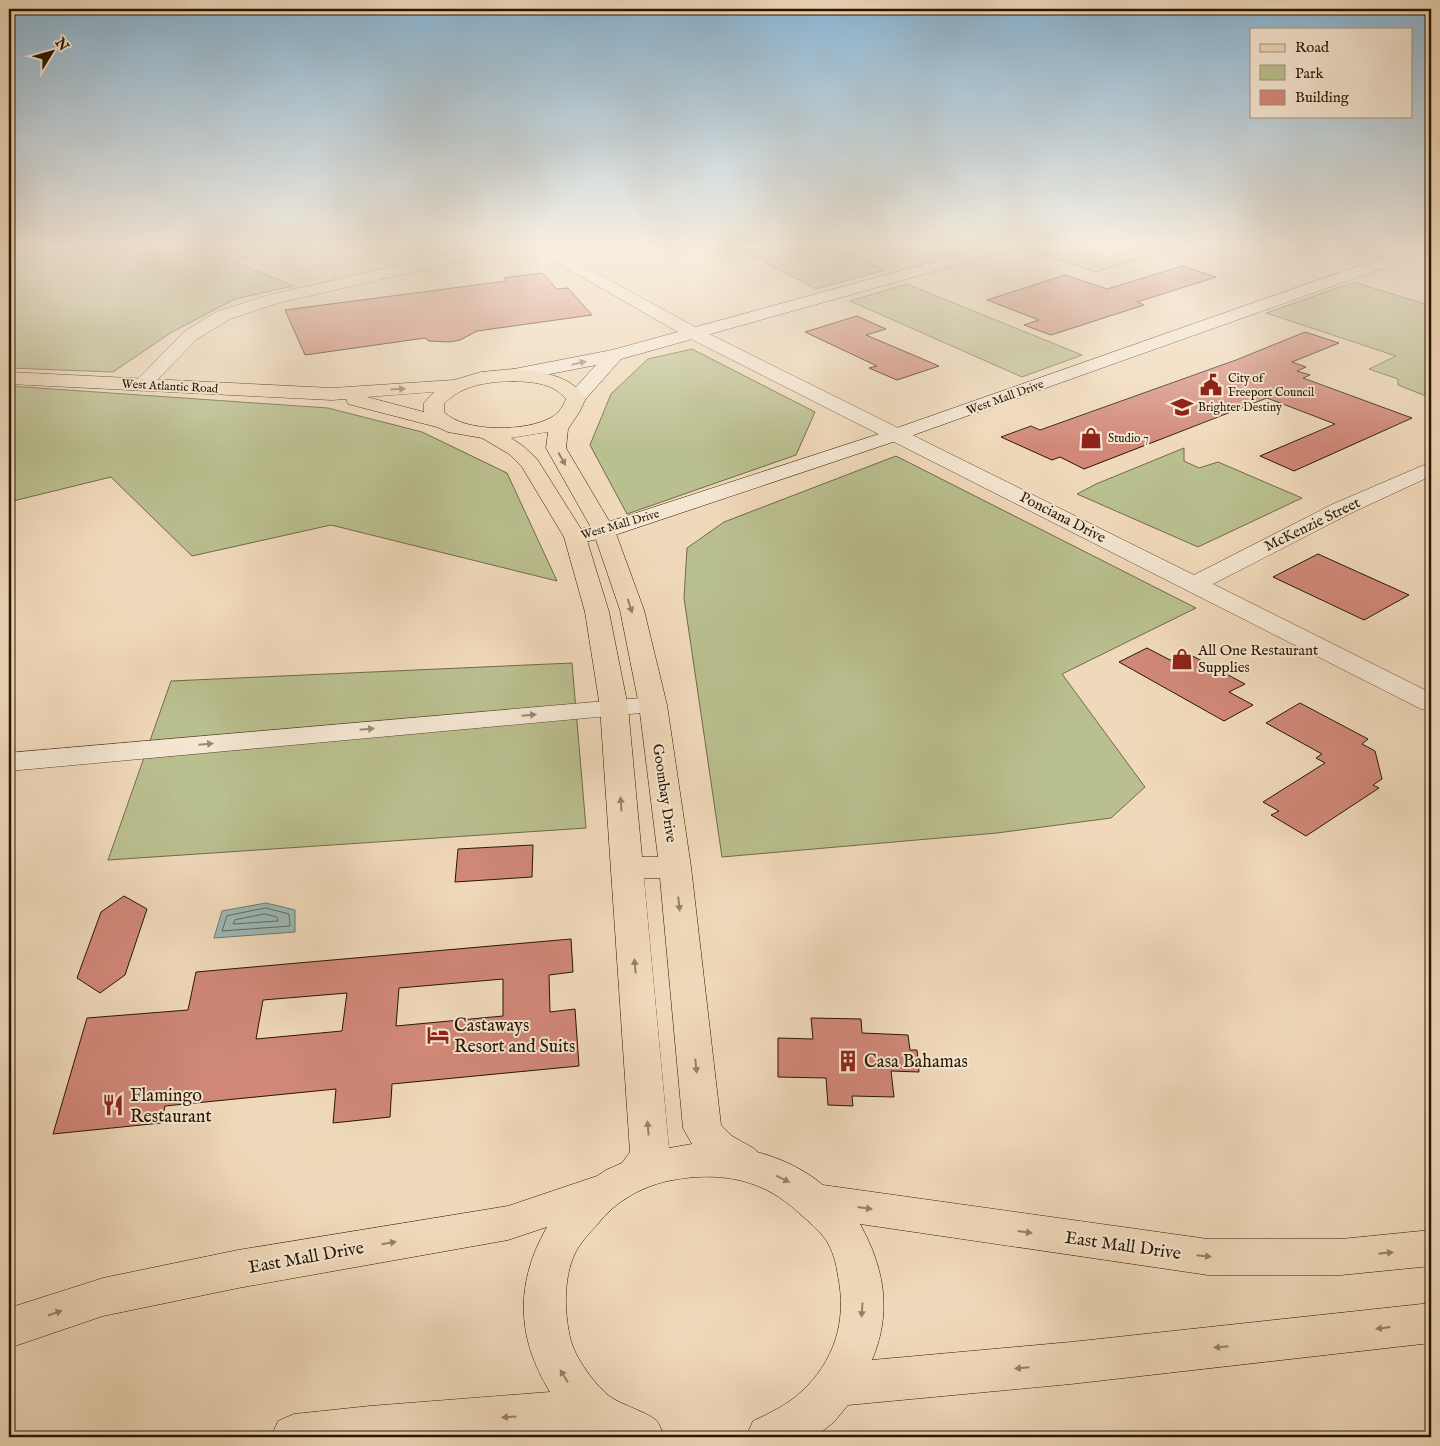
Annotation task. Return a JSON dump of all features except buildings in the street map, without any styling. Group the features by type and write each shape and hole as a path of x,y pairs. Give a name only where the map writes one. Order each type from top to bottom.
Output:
{"main road":[{"path":"442,422 434,413 434,403 442,393 457,385 484,378 514,375 532,376 555,382 571,390 572,407 554,423 535,430 489,434"},
{"name":"West Atlantic Road","path":"9,378 332,394 457,385"},
{"name":"West Atlantic Road","path":"332,394 442,422 454,428 489,434"},
{"name":"Goombay Drive","path":"572,407 558,430 556,448 604,531 632,610 653,705 675,866 702,1128 717,1147 752,1166"},
{"path":"489,434 516,450 530,464 575,537 597,612 614,707 650,1152 646,1162 574,1219 553,1254 543,1294 546,1336 562,1376 593,1412 641,1437"},
{"path":"626,868 675,866"},
{"name":"East Mall Drive","path":"9,1328 103,1297 238,1269 508,1223 674,1162 714,1159 752,1166"},
{"path":"752,1166 787,1180 816,1201 842,1231 858,1267 864,1307 857,1347 837,1385 806,1417 769,1437"},
{"name":"East Mall Drive","path":"816,1201 1208,1257 1341,1257 1431,1248"},
{"path":"837,1385 1080,1362 1431,1322"},
{"path":"294,1437 370,1428 593,1412"}],"street":[{"path":"141,385 191,335 224,315 234,311"},
{"name":"Ponciana Drive","path":"654,311 693,333 898,434 1431,703"},
{"path":"514,375 615,355 771,311"},
{"name":"West Mall Drive","path":"575,537 604,531 898,434 1245,311"},
{"path":"572,407 615,355"},
{"name":"McKenzie Street","path":"1195,584 1341,509 1431,468"},
{"path":"9,762 653,705"}],"green space":[{"path":"9,311 211,311 172,332 113,372 9,368"},
{"path":"874,311 975,311 1082,355 1022,377"},
{"path":"1431,311 1431,398 1398,385 1398,379 1369,369 1396,356 1266,313"},
{"path":"692,349 815,412 796,455 627,514 590,445 611,394 648,359"},
{"path":"9,386 328,408 422,432 507,473 557,581 331,525 192,556 111,477 9,502"},
{"path":"1184,448 1184,461 1199,468 1218,462 1302,498 1198,547 1077,494 1096,484"},
{"path":"896,456 1196,608 1062,674 1145,787 1111,818 997,833 722,857 684,598 687,548 724,522"},
{"path":"572,663 586,828 108,860 171,681"}],"water":[{"path":"266,903 295,910 295,932 214,938 222,911"}],"place":[{"name":"City of Freeport Council","path":"1211,385"},
{"name":"Brighter Destiny","path":"1182,407"},
{"name":"Studio 7","path":"1091,438"},
{"name":"All One Restaurant Supplies","path":"1182,659"},
{"name":"Castaways Resort and Suits","path":"438,1035"},
{"name":"Casa Bahamas","path":"848,1061"},
{"name":"Flamingo Restaurant","path":"113,1105"}]}
